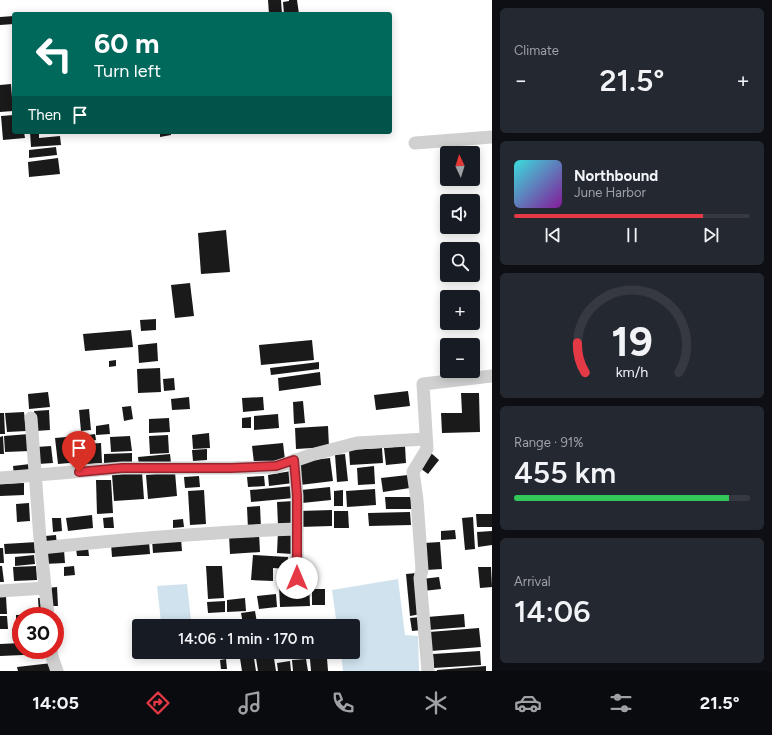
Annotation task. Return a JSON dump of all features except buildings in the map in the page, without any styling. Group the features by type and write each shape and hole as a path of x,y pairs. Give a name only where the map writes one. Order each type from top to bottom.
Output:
{"street":[{"path":"415,142 492,137"},
{"path":"428,671 420,578 422,570 418,500 414,472 426,449 423,384 492,376"},
{"path":"31,418 47,607"},
{"path":"0,478 122,468 231,468 276,466 311,454 357,443 426,439"},
{"path":"294,460 297,496 297,578"},
{"path":"41,548 241,531 297,529"},
{"path":"0,591 45,588"},
{"path":"53,659 57,671"}],"water":[{"path":"398,579 405,635 418,636 419,671 343,671 342,659 360,659 360,619 336,619 332,590"},
{"path":"187,584 191,619 161,619 157,586"}],"route":[{"path":"79,472 122,468 231,468 276,466 294,460 297,496 297,578"}]}
